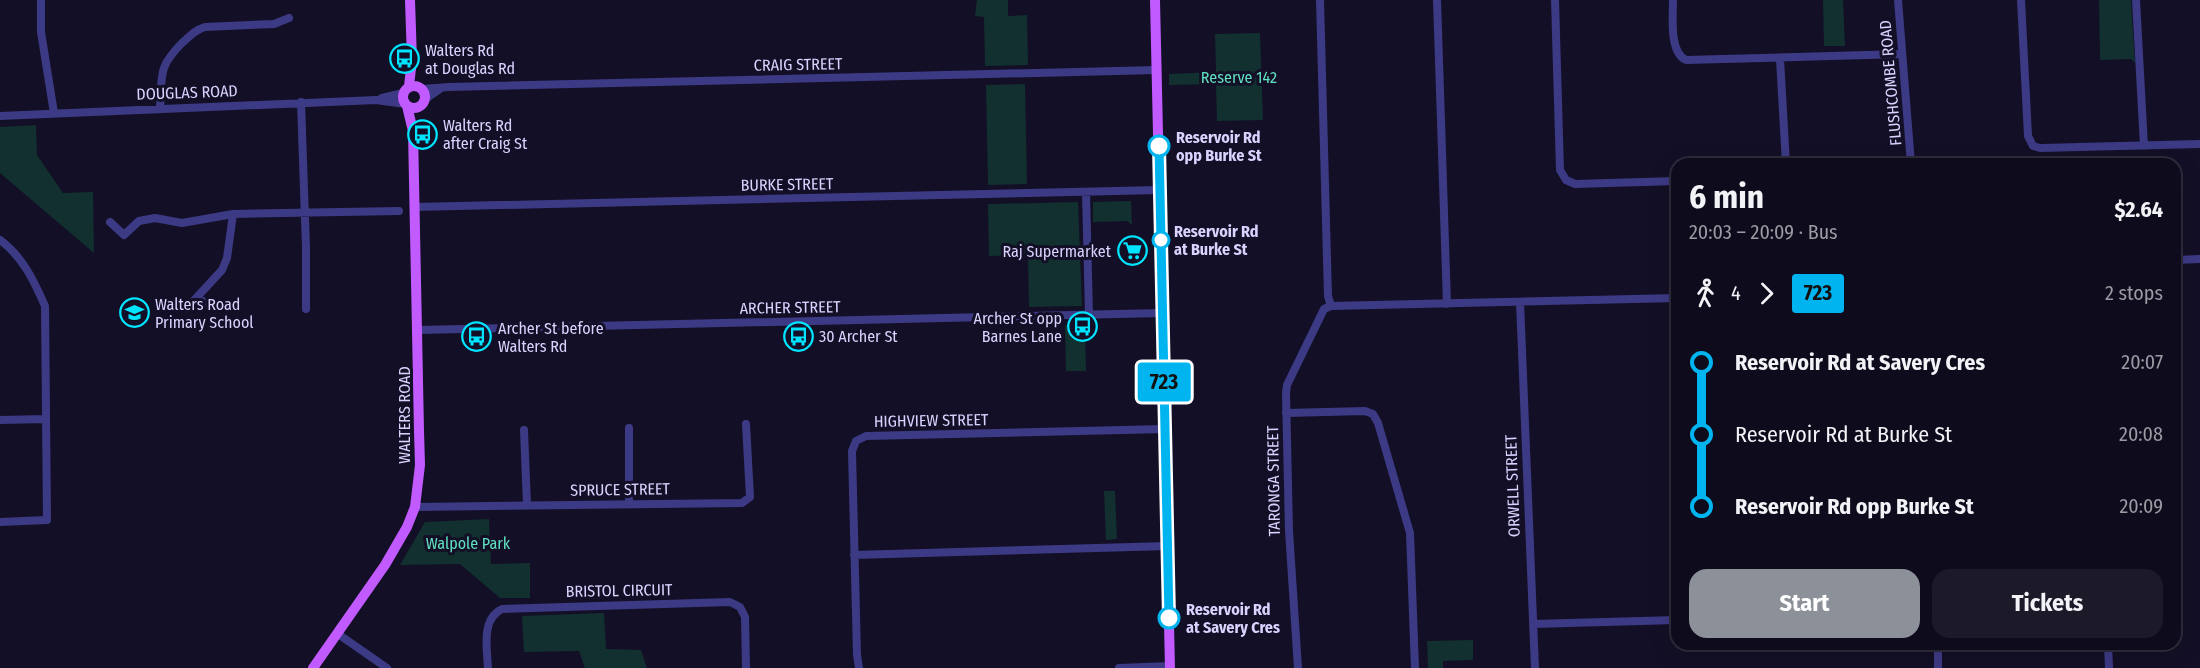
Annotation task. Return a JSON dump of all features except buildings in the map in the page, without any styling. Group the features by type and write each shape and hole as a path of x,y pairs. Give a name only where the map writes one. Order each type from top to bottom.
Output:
{"main road":[{"name":"WALTERS ROAD","path":"313,668 397,546 416,507 420,465 414,96 410,0"},
{"path":"1155,0 1170,667"}],"street":[{"path":"41,0 41,32 54,113"},
{"path":"1320,0 1328,296 1331,306 1671,298"},
{"path":"1437,0 1447,303"},
{"path":"1555,0 1560,170 1563,177 1575,183 1671,181"},
{"path":"1673,0 1674,47 1681,58 1690,61 1902,54"},
{"name":"FLUSHCOMBE ROAD","path":"1898,0 1911,158"},
{"path":"2021,0 2030,142 2040,148 2200,144"},
{"path":"2136,0 2144,146"},
{"path":"160,108 162,70 167,58 196,30 205,27 274,24 289,18"},
{"path":"1780,58 1786,158"},
{"name":"CRAIG STREET","path":"414,96 440,88 1157,70"},
{"name":"DOUGLAS ROAD","path":"0,116 376,100 414,96"},
{"path":"301,102 306,309"},
{"name":"BURKE STREET","path":"415,207 1160,190"},
{"path":"1086,192 1089,315"},
{"path":"110,222 124,236 139,221 155,218 182,223 232,214 399,211"},
{"path":"187,308 222,270 227,258 232,214"},
{"path":"0,240 18,256 34,280 45,306 47,520 0,522"},
{"path":"2181,260 2200,259"},
{"path":"198,297 211,308"},
{"name":"ORWELL STREET","path":"1520,302 1534,668"},
{"name":"TARONGA STREET","path":"1298,668 1288,531 1287,385 1320,315 1324,309 1331,306"},
{"name":"ARCHER STREET","path":"418,330 1162,313"},
{"path":"1286,413 1365,411 1372,414 1378,423 1410,533 1415,668"},
{"path":"0,420 45,419"},
{"name":"SPRUCE STREET","path":"416,507 742,503 750,497 746,424"},
{"path":"629,428 629,504"},
{"name":"HIGHVIEW STREET","path":"859,668 856,655 852,451 856,441 866,436 1165,429"},
{"path":"524,430 527,505"},
{"path":"854,555 1168,546"},
{"name":"BRISTOL CIRCUIT","path":"488,668 488,624 494,614 502,609 730,602 740,607 745,617 746,668"},
{"path":"1533,624 1671,620"},
{"path":"338,634 387,668"},
{"path":"1938,650 1938,668"},
{"path":"2108,650 2109,668"},
{"path":"1119,668 1170,667"}],"green space":[{"path":"977,0 1008,0 1008,16 1027,15 1028,65 985,66 984,17 975,16"},
{"path":"1823,0 1843,0 1845,46 1824,46"},
{"path":"2099,0 2131,0 2135,63 2131,59 2100,60"},
{"name":"Reserve 142","path":"1260,33 1263,120 1217,121 1216,84 1169,85 1169,74 1216,72 1215,34"},
{"path":"1025,84 1027,184 988,185 986,85"},
{"path":"36,125 37,155 63,193 93,192 94,253 0,173 0,127"},
{"path":"1131,201 1132,225 1127,221 1093,222 1093,202"},
{"path":"1078,202 1082,306 1029,307 1028,255 989,256 988,204"},
{"path":"1065,325 1085,325 1086,371 1066,371"},
{"path":"1104,491 1115,491 1117,539 1106,540"},
{"name":"Walpole Park","path":"489,519 491,564 530,563 530,598 500,598 460,564 400,565 425,522"},
{"path":"604,613 606,649 641,650 647,668 585,668 579,651 524,652 522,616"},
{"path":"1473,640 1473,660 1443,661 1443,668 1428,668 1427,641"}],"bus line":[{"name":"723","path":"1159,146 1169,618"}],"place":[{"name":"Walters Rd at Douglas Rd","path":"404,59"},
{"name":"Walters Rd after Craig St","path":"422,134"},
{"name":"Reservoir Rd opp Burke St","path":"1159,146"},
{"name":"Reservoir Rd at Burke St","path":"1161,240"},
{"name":"Raj Supermarket","path":"1132,251"},
{"name":"Walters Road Primary School","path":"134,313"},
{"name":"Archer St opp Barnes Lane","path":"1083,327"},
{"name":"30 Archer St","path":"798,336"},
{"name":"Archer St before Walters Rd","path":"477,337"},
{"name":"Reservoir Rd at Savery Cres","path":"1169,618"}]}
